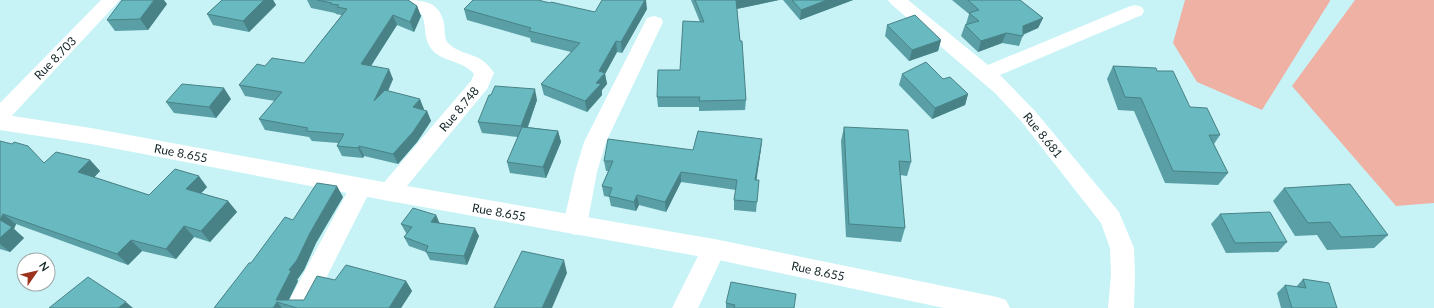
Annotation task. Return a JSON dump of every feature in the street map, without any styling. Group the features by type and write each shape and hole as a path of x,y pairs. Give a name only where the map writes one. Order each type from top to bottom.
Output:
{"street":[{"name":"Rue 8.703","path":"0,116 111,0"},
{"name":"Rue 8.748","path":"389,192 480,84 484,73 478,65 449,53 439,47 436,37 435,23 431,12 425,5 410,0"},
{"name":"Rue 8.681","path":"897,0 1002,88 1028,116 1111,219 1122,248 1123,275 1121,308"},
{"path":"985,74 1134,11"},
{"path":"575,225 586,172 595,142 654,22"},
{"name":"Rue 8.655","path":"0,122 91,136 361,187 714,249 997,308"},
{"path":"298,308 361,187"},
{"path":"686,308 714,249"}],"shaded area":[{"path":"1185,0 1330,1 1262,110 1197,82 1173,43"},
{"path":"1355,0 1434,0 1434,203 1396,206 1292,86"}],"building":[{"path":"122,0 154,0 140,19 107,20"},
{"path":"222,0 264,0 243,21 207,14"},
{"path":"317,0 408,0 417,6 410,22 393,15 361,64 389,69 374,101 385,90 420,99 413,107 427,111 413,132 393,154 359,146 358,148 337,146 344,134 306,131 308,128 259,119 282,92 239,85 257,64 265,66 272,58 304,63 347,9 337,7 339,5"},
{"path":"473,0 538,0 595,12 602,0 645,0 621,42 616,41 599,71 605,73 596,83 601,84 585,101 541,84 580,43 529,31 531,28 464,9"},
{"path":"695,0 736,0 740,41 742,41 746,100 699,101 700,97 657,97 658,70 680,70 683,21 704,22"},
{"path":"792,0 827,0 801,10"},
{"path":"968,0 1020,0 1043,18 1023,26 1023,36 1006,33 981,41 965,25 979,21 969,13 979,10"},
{"path":"915,15 941,40 912,50 887,25"},
{"path":"926,62 943,79 950,77 968,94 935,108 902,74"},
{"path":"1113,66 1156,68 1157,71 1173,71 1190,107 1207,108 1220,135 1209,135 1228,173 1173,171 1141,98 1125,97"},
{"path":"182,84 224,88 209,107 166,102"},
{"path":"495,86 535,89 521,126 478,122 489,95 491,95"},
{"path":"522,127 558,131 543,167 507,162"},
{"path":"844,127 908,130 911,162 899,161 905,228 849,224"},
{"path":"698,131 762,139 755,180 759,180 757,202 734,200 737,180 681,172 665,202 637,195 634,202 609,196 612,188 602,186 613,161 604,161 608,139 693,150"},
{"path":"0,141 12,144 14,142 28,146 44,163 56,152 90,160 78,172 149,195 175,169 199,176 186,189 228,201 201,231 184,226 166,249 131,240 117,254 3,214 0,220"},
{"path":"317,183 337,186 310,233 297,260 289,270 291,271 276,300 304,300 317,276 335,280 346,265 406,281 389,308 297,308 277,302 273,308 214,308 249,263 251,263 285,217 293,220"},
{"path":"1350,184 1388,235 1341,237 1330,222 1308,223 1284,188"},
{"path":"413,208 436,215 431,222 475,228 464,256 426,252 428,246 404,237 412,227 401,224"},
{"path":"1270,212 1287,242 1235,243 1220,214"},
{"path":"0,220 12,227 0,238"},
{"path":"522,251 564,260 542,308 494,308"},
{"path":"88,277 126,302 118,308 49,308"},
{"path":"1303,279 1329,283 1337,308 1292,308 1285,285 1306,288"},
{"path":"731,282 796,294 794,308 734,308 735,305 726,303"}]}
